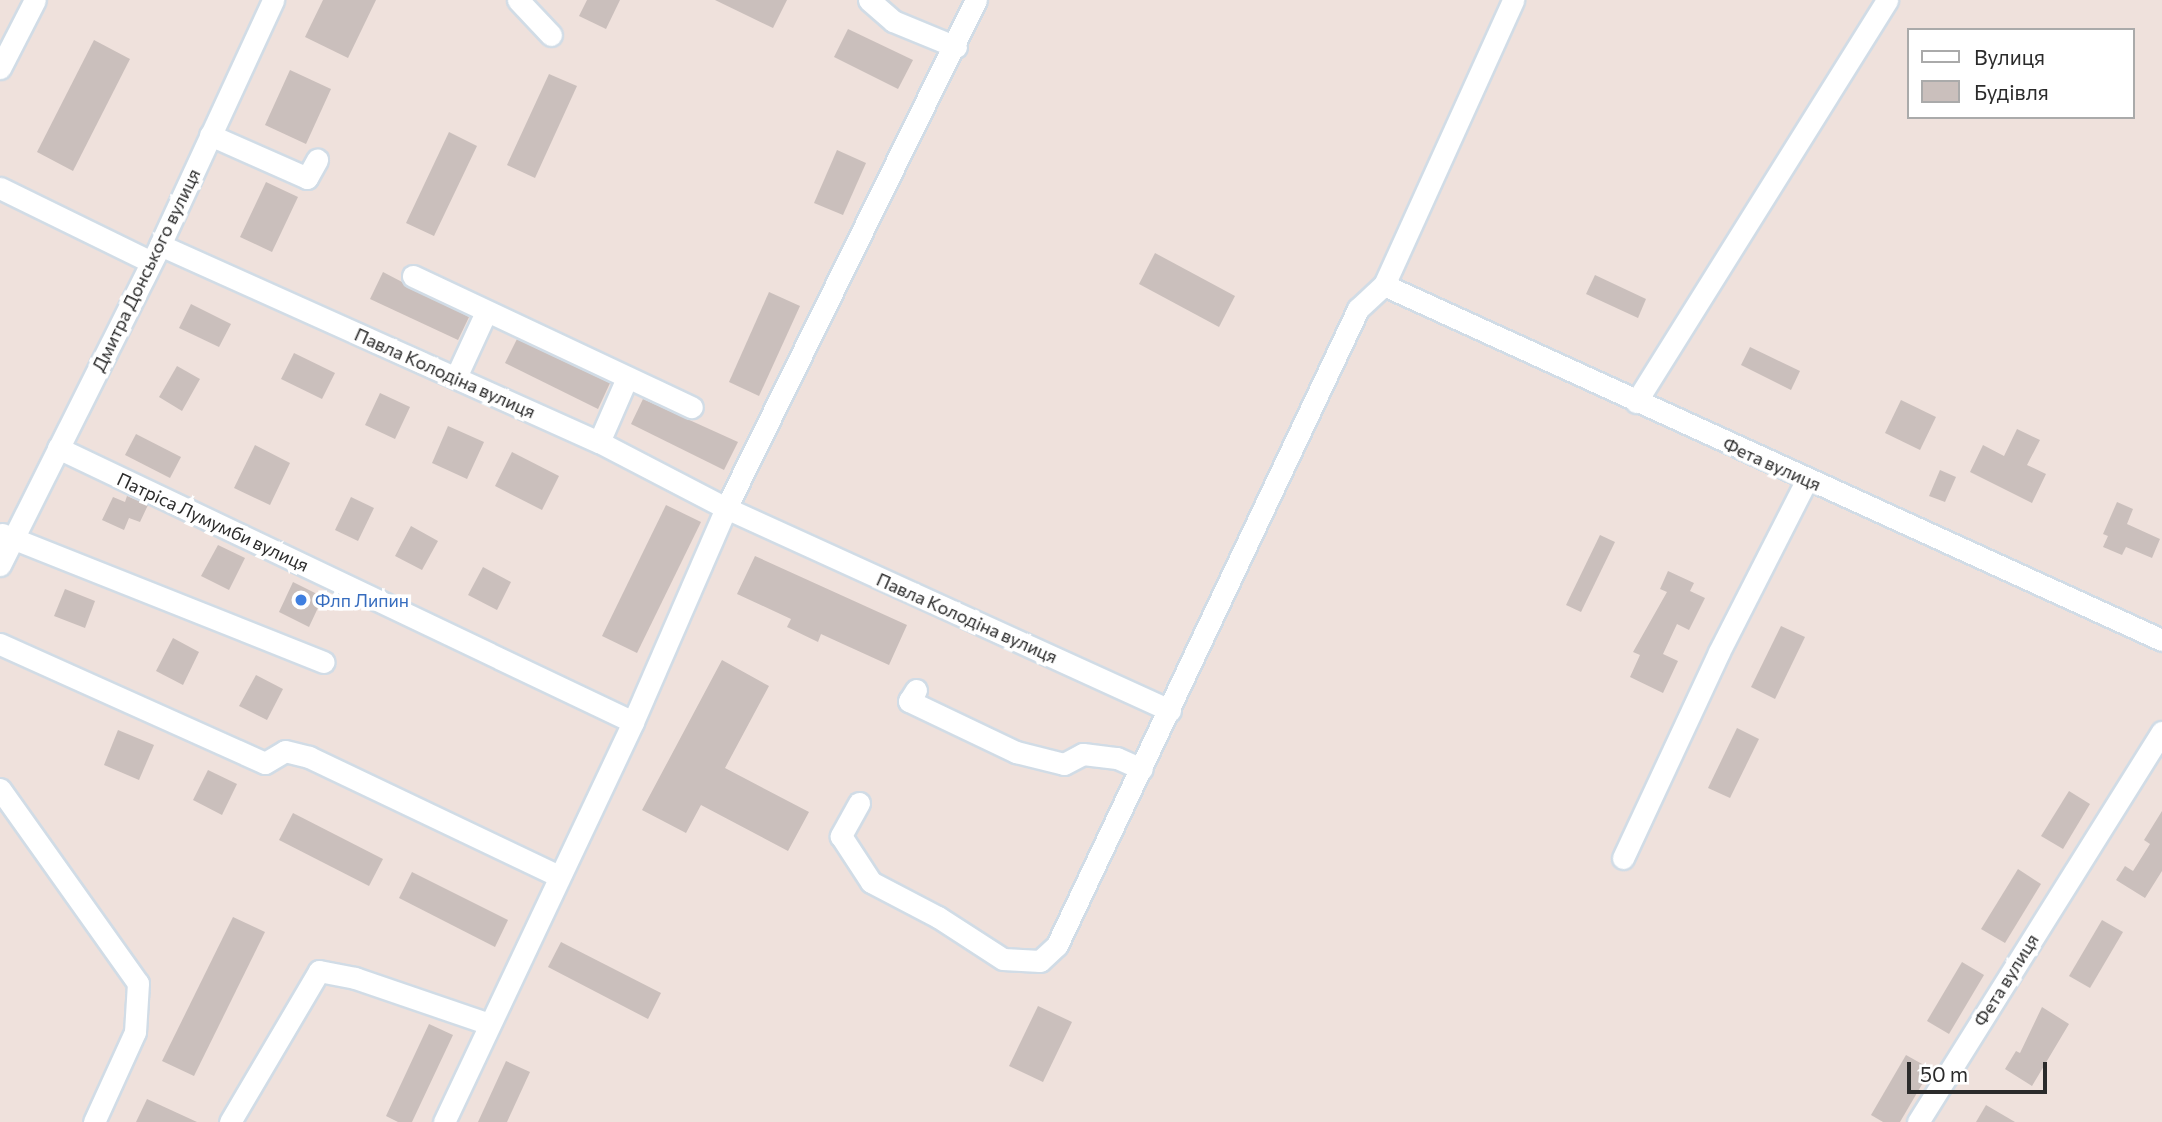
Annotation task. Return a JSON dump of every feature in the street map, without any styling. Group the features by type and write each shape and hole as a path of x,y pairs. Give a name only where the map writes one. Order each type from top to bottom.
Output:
{"street":[{"path":"0,68 35,0"},
{"name":"Дмитра Донського вулиця","path":"0,565 7,536 58,448 155,253 274,0"},
{"path":"518,0 551,35"},
{"path":"869,0 893,20 956,47"},
{"path":"444,1122 633,722 726,508 956,47 976,0"},
{"path":"859,803 841,836 871,882 938,917 1003,959 1040,961 1057,944 1358,309 1384,285 1513,0"},
{"path":"1636,402 1887,0"},
{"path":"211,135 307,178 317,160"},
{"name":"Павла Колодіна вулиця","path":"0,188 456,377 599,442 726,508 1170,710"},
{"path":"413,276 692,407"},
{"name":"Фета вулиця","path":"1384,285 2162,640"},
{"path":"456,377 486,312"},
{"path":"599,442 627,378"},
{"name":"Патріса Лумумби вулиця","path":"58,448 633,722"},
{"path":"1623,858 1724,641 1807,480"},
{"path":"7,536 323,662"},
{"path":"0,645 265,763 285,751 309,757 558,876"},
{"path":"909,701 1016,752 1064,764 1083,754 1117,758 1142,769"},
{"name":"Фета вулиця","path":"1918,1122 2162,732"},
{"path":"0,789 138,983 135,1032 94,1122"},
{"path":"230,1122 319,971 368,982 489,1024"}],"building":[{"path":"323,0 376,0 348,58 305,37"},
{"path":"587,0 620,0 606,29 579,16"},
{"path":"715,0 787,0 773,28"},
{"path":"848,29 913,60 898,89 834,57"},
{"path":"94,40 130,59 73,171 37,152"},
{"path":"290,70 331,89 306,144 265,125"},
{"path":"549,74 577,86 535,178 507,165"},
{"path":"449,132 477,146 434,236 406,223"},
{"path":"837,150 866,163 843,215 814,203"},
{"path":"266,182 298,197 272,252 240,237"},
{"path":"1155,253 1235,296 1219,327 1139,284"},
{"path":"383,272 469,317 458,340 370,299"},
{"path":"1595,275 1646,299 1638,318 1586,294"},
{"path":"769,292 800,306 759,396 729,382"},
{"path":"191,304 231,324 219,347 179,328"},
{"path":"517,339 610,383 598,409 505,363"},
{"path":"1750,347 1800,371 1791,390 1741,365"},
{"path":"294,353 335,373 322,399 281,379"},
{"path":"177,366 200,379 182,411 159,397"},
{"path":"380,393 410,407 395,439 365,425"},
{"path":"643,399 738,442 724,470 631,424"},
{"path":"1901,400 1936,417 1920,450 1885,433"},
{"path":"448,426 484,442 467,479 432,463"},
{"path":"2017,429 2040,440 2027,465 2046,474 2032,503 1970,472 1983,445 2004,456"},
{"path":"136,434 181,457 170,478 125,455"},
{"path":"255,445 290,463 270,505 234,488"},
{"path":"512,452 559,476 542,510 495,486"},
{"path":"1940,470 1956,477 1945,502 1929,496"},
{"path":"127,496 148,505 140,522 129,518 124,530 102,520 113,497 125,502"},
{"path":"351,497 374,508 358,541 335,530"},
{"path":"2117,502 2133,509 2127,524 2160,539 2152,558 2126,547 2122,555 2103,547 2108,536 2103,534"},
{"path":"666,505 701,522 637,653 602,636"},
{"path":"411,526 438,541 422,570 395,556"},
{"path":"1600,535 1615,542 1581,612 1566,605"},
{"path":"218,545 245,558 229,590 201,576"},
{"path":"755,556 907,625 889,665 821,634 818,642 787,627 791,619 737,594"},
{"path":"483,567 511,582 497,610 468,595"},
{"path":"1668,571 1694,583 1690,591 1705,598 1689,630 1677,624 1663,654 1678,661 1663,693 1630,677 1640,655 1633,652 1667,592 1660,589"},
{"path":"293,582 323,597 309,627 279,612"},
{"path":"65,589 95,601 85,628 54,616"},
{"path":"1781,626 1805,637 1775,699 1751,687"},
{"path":"173,638 199,652 183,685 156,671"},
{"path":"722,660 769,686 725,768 809,812 788,851 701,805 686,833 642,810"},
{"path":"256,675 283,689 267,720 239,706"},
{"path":"1737,728 1759,739 1730,798 1708,788"},
{"path":"118,730 154,745 139,780 104,765"},
{"path":"208,770 237,784 222,815 193,800"},
{"path":"2069,791 2090,804 2063,849 2041,836"},
{"path":"2162,811 2162,871 2145,898 2116,880 2125,866 2133,871 2150,844 2144,840"},
{"path":"293,813 383,859 369,886 279,840"},
{"path":"2018,869 2041,884 2005,943 1981,929"},
{"path":"412,872 508,920 495,947 399,898"},
{"path":"233,917 265,932 194,1076 162,1061"},
{"path":"2102,920 2123,932 2090,988 2069,976"},
{"path":"561,942 661,993 648,1019 548,967"},
{"path":"1962,962 1984,975 1949,1034 1927,1021"},
{"path":"1038,1006 1072,1022 1043,1082 1009,1066"},
{"path":"2042,1007 2069,1024 2032,1086 2005,1069 2016,1051 2020,1053"},
{"path":"429,1024 453,1035 412,1122 398,1122 386,1116"},
{"path":"1906,1055 1931,1069 1900,1122 1883,1122 1871,1115"},
{"path":"506,1061 530,1072 507,1122 478,1122"},
{"path":"147,1099 197,1122 136,1122"},
{"path":"1986,1105 2015,1122 1976,1122"}],"place":[{"name":"Флп Липин","path":"301,600"}]}
